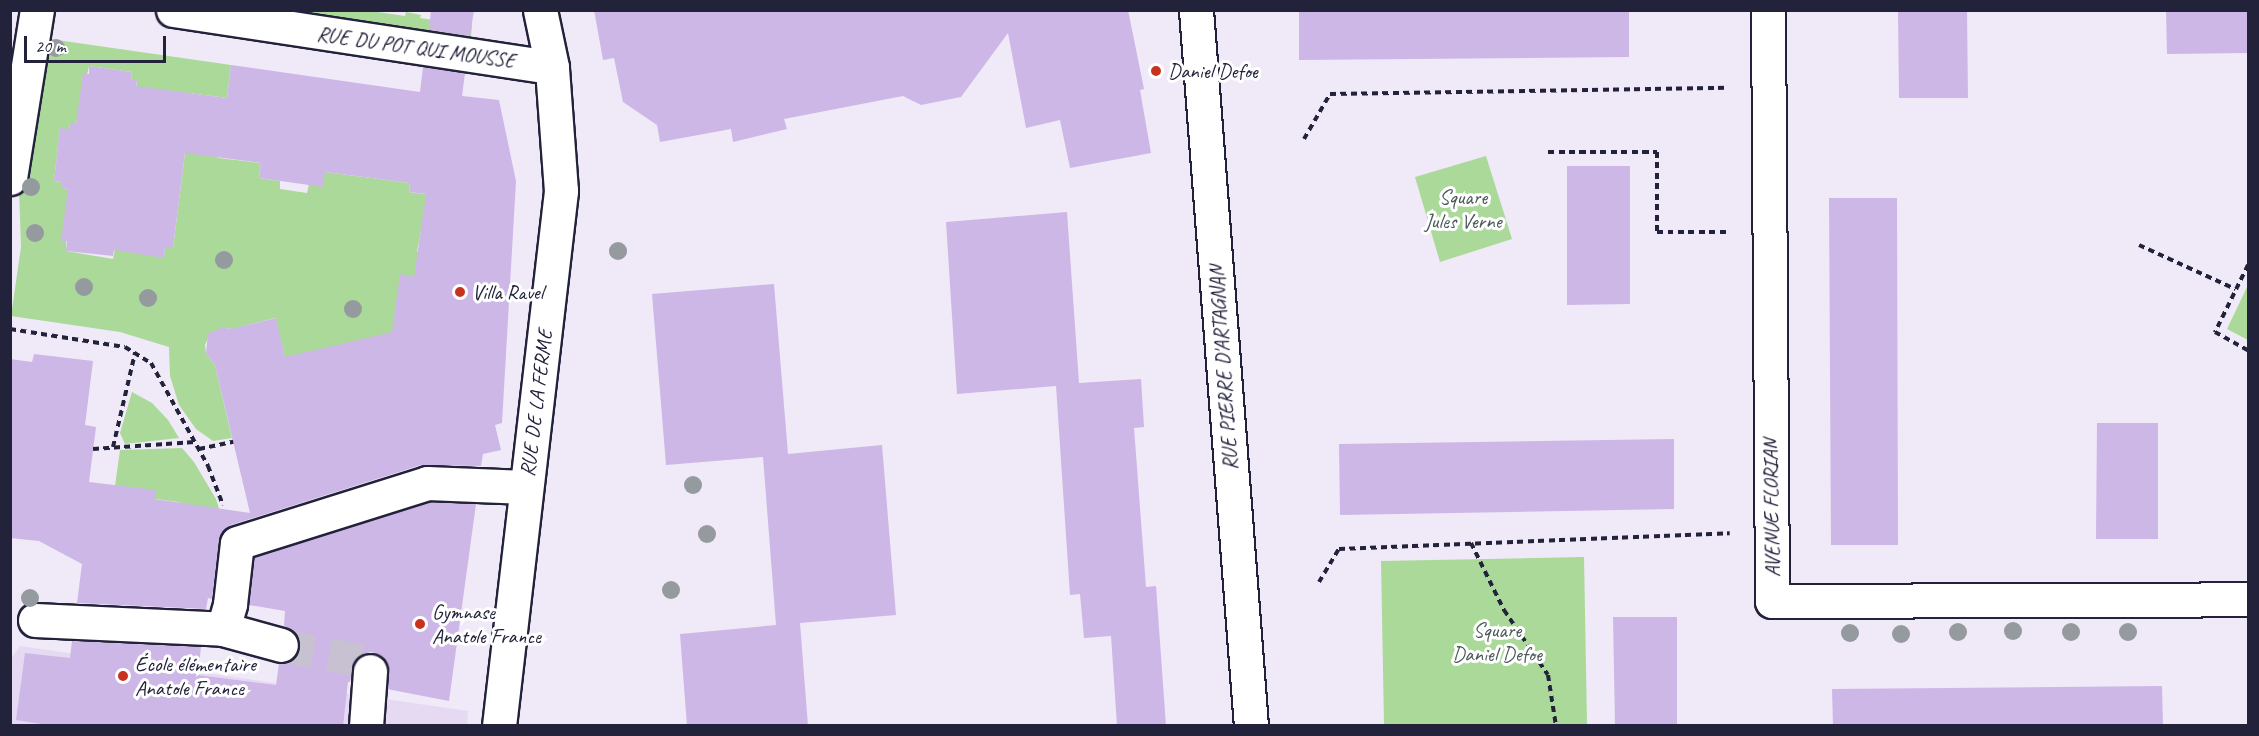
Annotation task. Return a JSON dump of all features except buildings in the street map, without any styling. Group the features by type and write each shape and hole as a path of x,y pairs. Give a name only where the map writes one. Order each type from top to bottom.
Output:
{"street":[{"path":"10,178 37,10"},
{"name":"RUE DU POT QUI MOUSSE","path":"173,10 552,67"},
{"name":"RUE DE LA FERME","path":"499,726 561,191 552,67 540,10"},
{"name":"RUE PIERRE D'ARTAGNAN","path":"1196,10 1251,726"},
{"name":"AVENUE FLORIAN","path":"1768,10 1772,601 2248,599"},
{"path":"223,629 230,604 237,543 427,483 526,487"},
{"path":"35,620 223,629 281,645"},
{"path":"366,726 370,671"}],"path":[{"path":"1304,139 1330,94 1768,88"},
{"path":"1548,152 1657,152 1658,232 1727,232"},
{"path":"2139,245 2235,289"},
{"path":"2248,265 2215,332 2248,350"},
{"path":"10,330 125,347 152,363 208,466 237,543"},
{"path":"113,447 135,352"},
{"path":"93,449 195,442"},
{"path":"199,449 233,442"},
{"path":"1319,582 1339,549 1770,531"},
{"path":"1471,543 1504,610 1548,675 1556,726"}],"shaded area":[{"name":"École élémentaire Anatole France","path":"20,646 468,711 467,726 11,726 11,659"}],"green space":[{"path":"364,10 405,16 406,12 421,15 420,18 472,25 470,47 198,11"},
{"path":"36,37 231,65 227,98 189,93 135,92 137,81 131,80 132,72 89,66 76,124 70,124 69,129 60,129 54,181 62,182 62,188 68,189 66,251 113,259 115,248 164,257 165,248 173,248 186,145 219,158 261,163 259,178 280,181 280,189 307,193 309,184 325,172 410,183 409,192 431,195 427,230 421,230 417,252 423,253 420,278 400,275 414,344 287,365 275,318 231,329 225,328 210,334 205,345 206,353 215,365 232,438 213,441 196,429 179,405 170,376 169,347 120,332 11,316 21,247 18,160"},
{"name":"Square Jules Verne","path":"1486,156 1512,239 1440,262 1415,177"},
{"path":"2248,285 2248,340 2227,329"},
{"path":"132,392 152,403 168,420 179,438 125,444 120,433"},
{"path":"182,448 194,462 216,499 222,518 178,502 114,493 120,450"},
{"name":"Square Daniel Defoe","path":"1584,557 1587,725 1384,725 1381,561"}],"tunnel":[{"path":"281,645 371,662 370,671"}],"place":[{"name":"Daniel Defoe","path":"1156,71"},
{"name":"Villa Ravel","path":"460,292"},
{"name":"Gymnase Anatole France","path":"420,624"},
{"name":"École élémentaire Anatole France","path":"123,676"}]}
